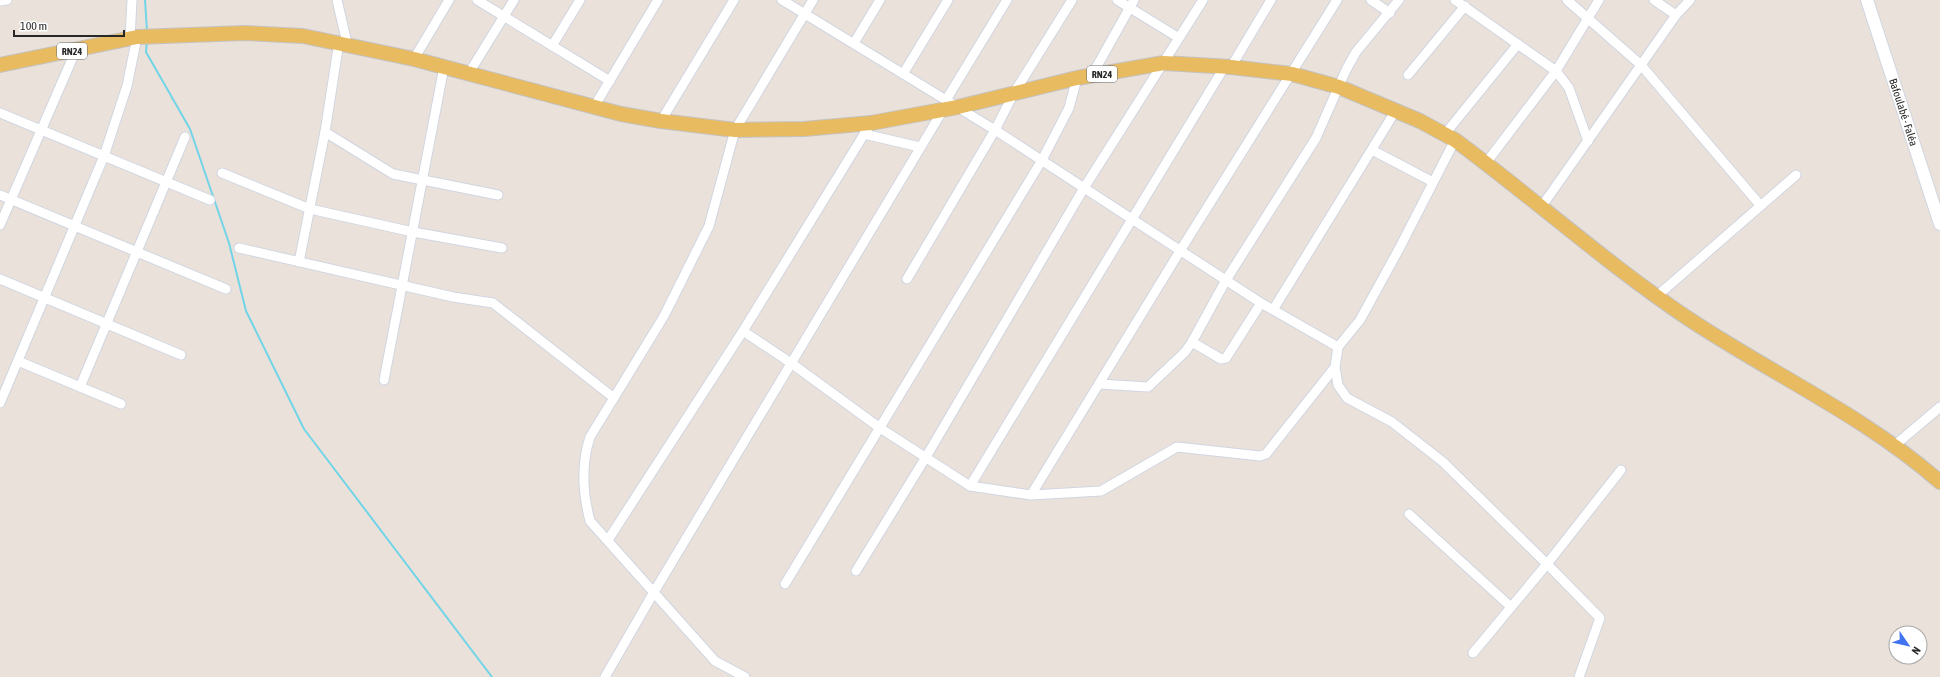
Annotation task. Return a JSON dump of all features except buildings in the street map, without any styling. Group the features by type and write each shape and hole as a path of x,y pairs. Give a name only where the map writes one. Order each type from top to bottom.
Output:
{"main road":[{"name":"Bafoulabé - Faléa","path":"1867,0 1940,224"},
{"name":"RN24","path":"0,65 76,50 103,43 142,37 245,32 304,36 414,58 594,107 661,121 735,130 868,128 949,105 1014,93 1092,75 1164,63 1228,66 1292,74 1339,86 1396,110 1450,137 1542,206 1657,296 1746,356 1842,412 1894,446 1940,482"}],"street":[{"path":"0,1 7,0"},
{"path":"0,403 104,156 127,86 142,37 132,0"},
{"path":"299,262 343,43 337,0"},
{"path":"414,58 449,0"},
{"path":"477,0 610,80"},
{"path":"469,74 514,0"},
{"path":"552,46 580,0"},
{"path":"594,107 658,0"},
{"path":"661,121 734,0"},
{"path":"782,0 854,43 949,105 995,130 1261,303 1338,347"},
{"path":"745,677 715,661 590,521 585,499 585,452 590,437 664,316 709,226 735,130 813,0"},
{"path":"854,43 880,0"},
{"path":"903,74 948,0"},
{"path":"605,677 654,592 920,147 949,105 1007,0"},
{"path":"908,279 995,130 1014,93 1072,0"},
{"path":"1117,0 1132,4 1179,38"},
{"path":"856,571 926,458 1084,188 1203,0"},
{"path":"970,486 1132,220 1271,0"},
{"path":"1031,495 1180,251 1337,0"},
{"path":"1371,0 1390,13"},
{"path":"1099,384 1148,387 1185,352 1226,280 1316,138 1356,52 1400,0"},
{"path":"1455,0 1556,71 1569,88 1588,141"},
{"path":"1567,0 1641,65 1760,205"},
{"path":"1486,163 1556,71 1600,0"},
{"path":"1654,0 1676,15"},
{"path":"1542,206 1676,15 1690,0"},
{"path":"1092,75 1132,4"},
{"path":"1408,74 1465,6"},
{"path":"1518,44 1450,137 1433,182 1399,249 1360,320 1338,347 1335,367 1338,385 1347,398 1392,422 1443,462 1548,564 1600,618 1579,677"},
{"path":"0,225 76,50"},
{"path":"384,380 444,67"},
{"path":"785,584 1042,160 1069,108 1077,78"},
{"path":"1273,310 1396,110"},
{"path":"0,113 210,200"},
{"path":"608,540 743,331 868,128 920,147"},
{"path":"325,132 393,174 498,195"},
{"path":"80,387 185,137"},
{"path":"1372,150 1433,182"},
{"path":"222,173 310,209 412,232 502,248"},
{"path":"1657,296 1796,175"},
{"path":"0,195 226,289"},
{"path":"239,248 402,286 453,297 493,303 614,398"},
{"path":"0,280 181,355"},
{"path":"1192,342 1221,359 1226,358 1261,303"},
{"path":"743,331 791,363 880,428 970,486 1031,495 1101,491 1177,447 1260,456 1266,454 1335,367"},
{"path":"18,361 121,404"},
{"path":"1894,446 1940,407"},
{"path":"1473,653 1511,606 1548,564 1622,470"},
{"path":"1410,514 1511,606"}],"waterway":[{"path":"145,0 147,31"},
{"path":"147,41 146,52 190,129 229,243 246,311 304,429 492,677"}]}
